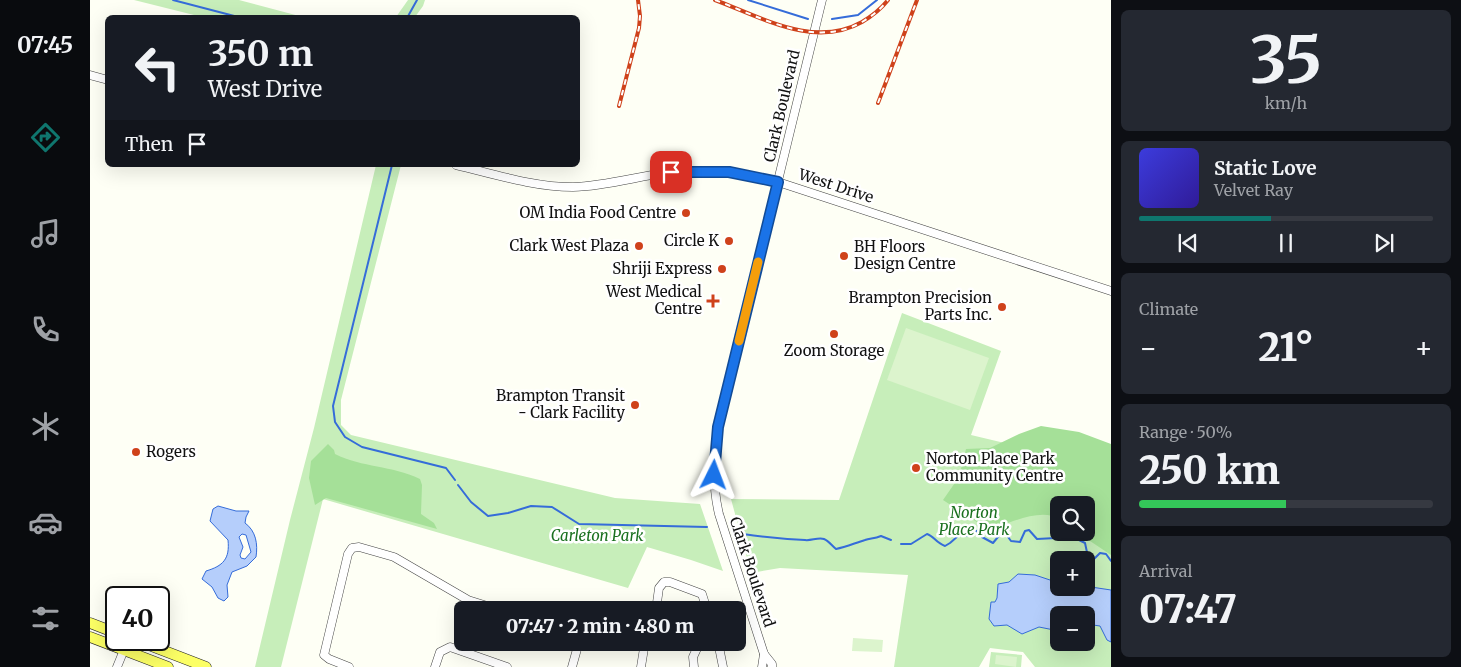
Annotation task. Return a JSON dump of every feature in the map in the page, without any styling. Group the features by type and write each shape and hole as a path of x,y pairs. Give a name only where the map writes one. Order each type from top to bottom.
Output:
{"main road":[{"path":"90,622 105,628"},
{"path":"90,637 105,643"},
{"path":"127,651 168,667"},
{"path":"165,651 206,667"}],"street":[{"name":"Clark Boulevard","path":"772,667 772,664 764,654 719,514 714,475 718,427 822,0"},
{"path":"90,75 105,79"},
{"name":"West Drive","path":"464,167 548,186 590,186 671,172 708,171 746,174 778,182 1111,291"},
{"path":"349,667 324,655 348,554 352,548 359,547 394,557 471,601"},
{"path":"657,601 659,588 664,582 670,582 702,594 705,601"},
{"path":"435,667 440,652 450,647 507,667"},
{"path":"117,667 124,651"},
{"path":"572,667 576,651"},
{"path":"641,667 644,651"},
{"path":"694,667 693,657 696,651"},
{"path":"720,651 723,667"},
{"name":"Clark Boulevard","path":"762,667 764,654"}],"green space":[{"path":"134,0 239,0 295,15 194,15"},
{"path":"408,0 425,0 416,15 397,15"},
{"name":"Carleton Park","path":"376,167 400,167 341,400 341,425 351,435 615,498 700,504 723,571 647,547 628,588 323,499 281,667 255,667"},
{"name":"Norton Place Park","path":"902,313 1001,351 971,435 1013,445 1111,450 1111,667 1035,667 1023,652 990,648 979,667 894,667 908,575 780,568 751,573 731,499 839,500"},
{"path":"906,328 989,358 970,410 887,380"},
{"path":"1041,426 1079,432 1111,444 1111,555 1090,541 1095,541 1095,496 1050,496 1050,516 1024,518 989,530 943,500 959,477 966,449 990,448"},
{"path":"328,444 335,454 346,459 398,471 420,479 422,485 421,514 434,523 437,529 326,498 315,505 309,478 311,461"},
{"path":"853,638 883,640 882,652 852,651"},
{"path":"991,652 1022,655 1021,667 989,667"},
{"path":"996,655 1017,657 1016,667 995,664"}],"water":[{"path":"218,506 236,511 249,511 245,523 254,534 257,547 256,557 247,566 232,572 227,585 228,597 224,601 218,598 212,587 202,579 206,571 217,567 224,561 228,552 228,540 210,521 213,509","holes":["242,534 246,535 251,552 245,559 241,558 240,555 243,547 239,537"]},
{"path":"1018,574 1035,575 1050,580 1050,596 1095,596 1095,588 1111,590 1111,642 1107,640 1100,626 1095,625 1095,606 1050,606 1050,629 1039,627 1022,634 1007,625 994,626 989,619 991,602 995,602 997,598 998,584 1009,582"}],"waterway":[{"path":"173,0 230,15"},
{"path":"409,15 417,0"},
{"path":"748,0 808,19"},
{"path":"832,19 858,15 877,0"},
{"path":"392,167 333,406 335,422 345,437 362,447 446,468 455,480"},
{"path":"458,485 471,502 488,516 508,513 531,506 552,507 579,524 707,527"},
{"path":"901,544 911,544 927,534 945,546 958,536 966,536 979,530 982,537 993,543 1002,532 1011,541 1020,542 1025,531 1029,530 1037,539 1056,538 1064,535 1075,538 1085,543 1088,557 1093,560 1100,553 1106,554 1111,561"},
{"path":"743,534 774,538 824,539 836,549 881,536 891,540"}],"railway":[{"path":"619,106 639,28 638,0"},
{"path":"715,0 788,28 825,32 844,30 862,22 888,0"},
{"path":"878,103 917,0"}],"slow traffic":[{"path":"739,341 758,262"}],"place":[{"name":"OM India Food Centre","path":"686,213"},
{"name":"Circle K","path":"729,241"},
{"name":"Clark West Plaza","path":"639,246"},
{"name":"BH Floors Design Centre","path":"844,256"},
{"name":"Shriji Express","path":"722,269"},
{"name":"West Medical Centre","path":"713,301"},
{"name":"Brampton Precision Parts Inc.","path":"1002,307"},
{"name":"Zoom Storage","path":"834,334"},
{"name":"Brampton Transit - Clark Facility","path":"635,405"},
{"name":"Rogers","path":"136,452"},
{"name":"Norton Place Park Community Centre","path":"916,468"}],"route":[{"path":"671,172 729,172 778,182 718,427 714,475"}]}
